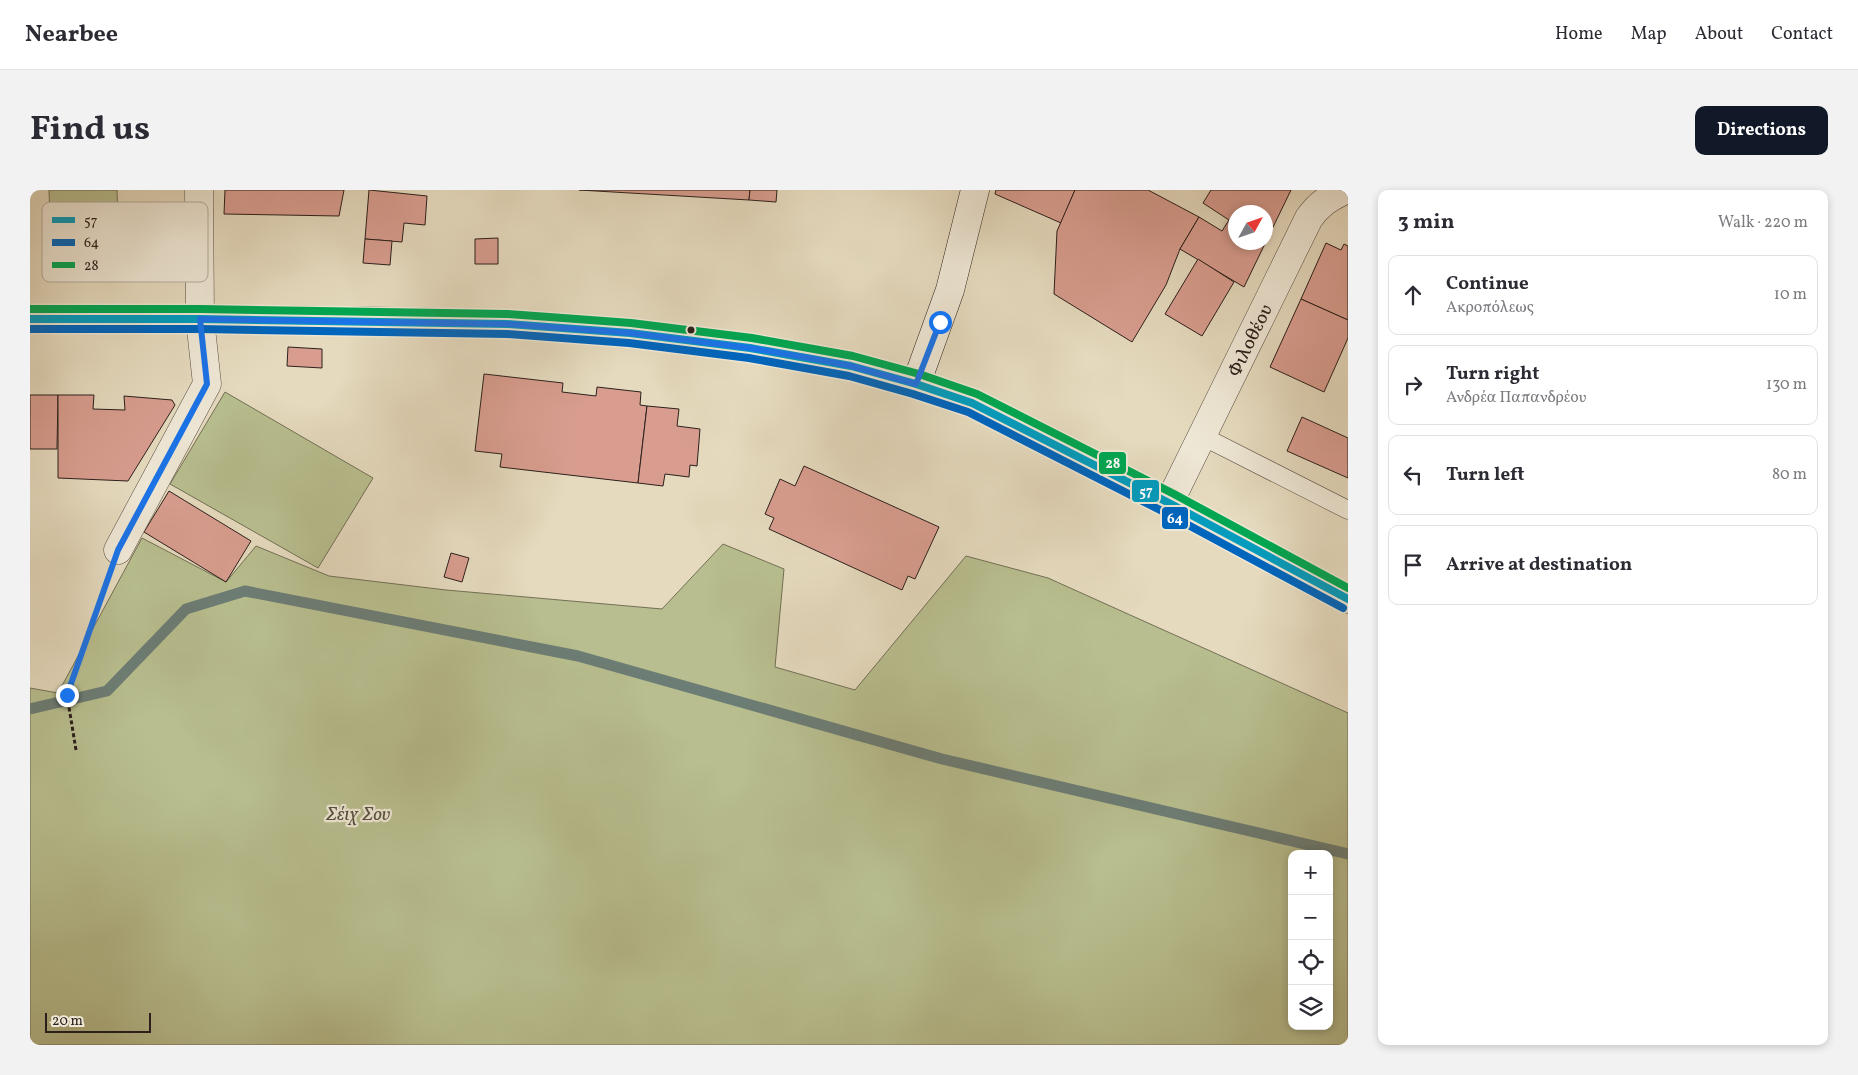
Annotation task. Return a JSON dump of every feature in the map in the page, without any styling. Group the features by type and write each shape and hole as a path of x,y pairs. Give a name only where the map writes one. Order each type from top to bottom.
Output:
{"main road":[{"path":"916,384 953,282 975,190"},
{"name":"Φιλοθέου","path":"1169,503 1309,218 1316,208 1328,198 1345,190"},
{"path":"118,550 207,384 200,319 200,282"},
{"path":"30,319 200,319 507,324 621,332 750,348 851,366 916,384 980,406 1169,503 1348,599"}],"lane":[{"path":"1202,436 1348,510"}],"path":[{"path":"76,750 67,695 118,550"}],"green space":[{"path":"49,190 117,190 117,202 49,202"},
{"path":"225,392 373,478 318,568 170,484"},
{"name":"Σέιχ Σου","path":"142,538 226,582 256,546 329,576 446,590 662,609 723,544 784,569 775,667 855,690 966,556 1048,578 1348,713 1348,1045 30,1045 30,688 58,693"}],"building":[{"path":"225,190 344,190 339,216 224,214"},
{"path":"369,190 427,196 425,225 404,223 402,242 365,239"},
{"path":"579,190 750,190 749,200"},
{"path":"750,190 777,190 776,202 749,200"},
{"path":"996,190 1075,190 1061,223 995,194"},
{"path":"1075,190 1148,190 1199,217 1180,249 1166,285 1132,342 1054,294 1057,231"},
{"path":"1211,190 1291,190 1273,227 1273,205 1228,205 1228,219 1203,203"},
{"path":"1199,217 1222,231 1228,222 1228,250 1262,250 1244,287 1180,249"},
{"path":"498,238 498,264 475,264 475,239"},
{"path":"365,239 392,241 390,265 363,263"},
{"path":"1326,243 1341,250 1344,244 1348,246 1348,320 1301,299"},
{"path":"1198,259 1234,282 1202,336 1165,314"},
{"path":"1301,299 1348,320 1348,338 1324,392 1270,367"},
{"path":"288,347 322,349 322,368 287,366"},
{"path":"484,374 563,383 562,392 596,396 597,387 641,392 640,405 647,406 638,483 500,467 502,454 475,451"},
{"path":"30,395 58,395 57,449 30,449"},
{"path":"58,395 94,395 93,409 125,410 124,396 172,400 175,405 128,481 58,478"},
{"path":"647,406 679,409 677,426 700,429 697,466 690,465 689,477 665,474 663,486 638,483"},
{"path":"1302,417 1348,438 1348,478 1287,451"},
{"path":"804,466 939,527 915,579 908,576 902,590 769,529 774,518 765,514 780,479 795,486"},
{"path":"169,491 251,541 226,582 144,532"},
{"path":"451,553 469,558 462,582 444,577"}],"waterway":[{"path":"30,709 107,691 186,609 245,591 578,656 942,759 1348,854"}],"transit line":[{"name":"28","path":"30,309 200,309 508,314 631,323 752,338 853,356 919,374 977,394 1174,494 1348,588"},
{"name":"57","path":"30,319 200,319 507,324 630,333 750,348 851,366 916,384 972,403 1169,503 1348,599"},
{"name":"64","path":"30,329 200,329 507,334 629,343 749,358 849,376 968,412 1164,512 1343,608"}],"route":[{"path":"67,695 118,550 207,384 200,319 507,324 630,333 750,348 809,358 851,366 916,384 940,322"}]}
